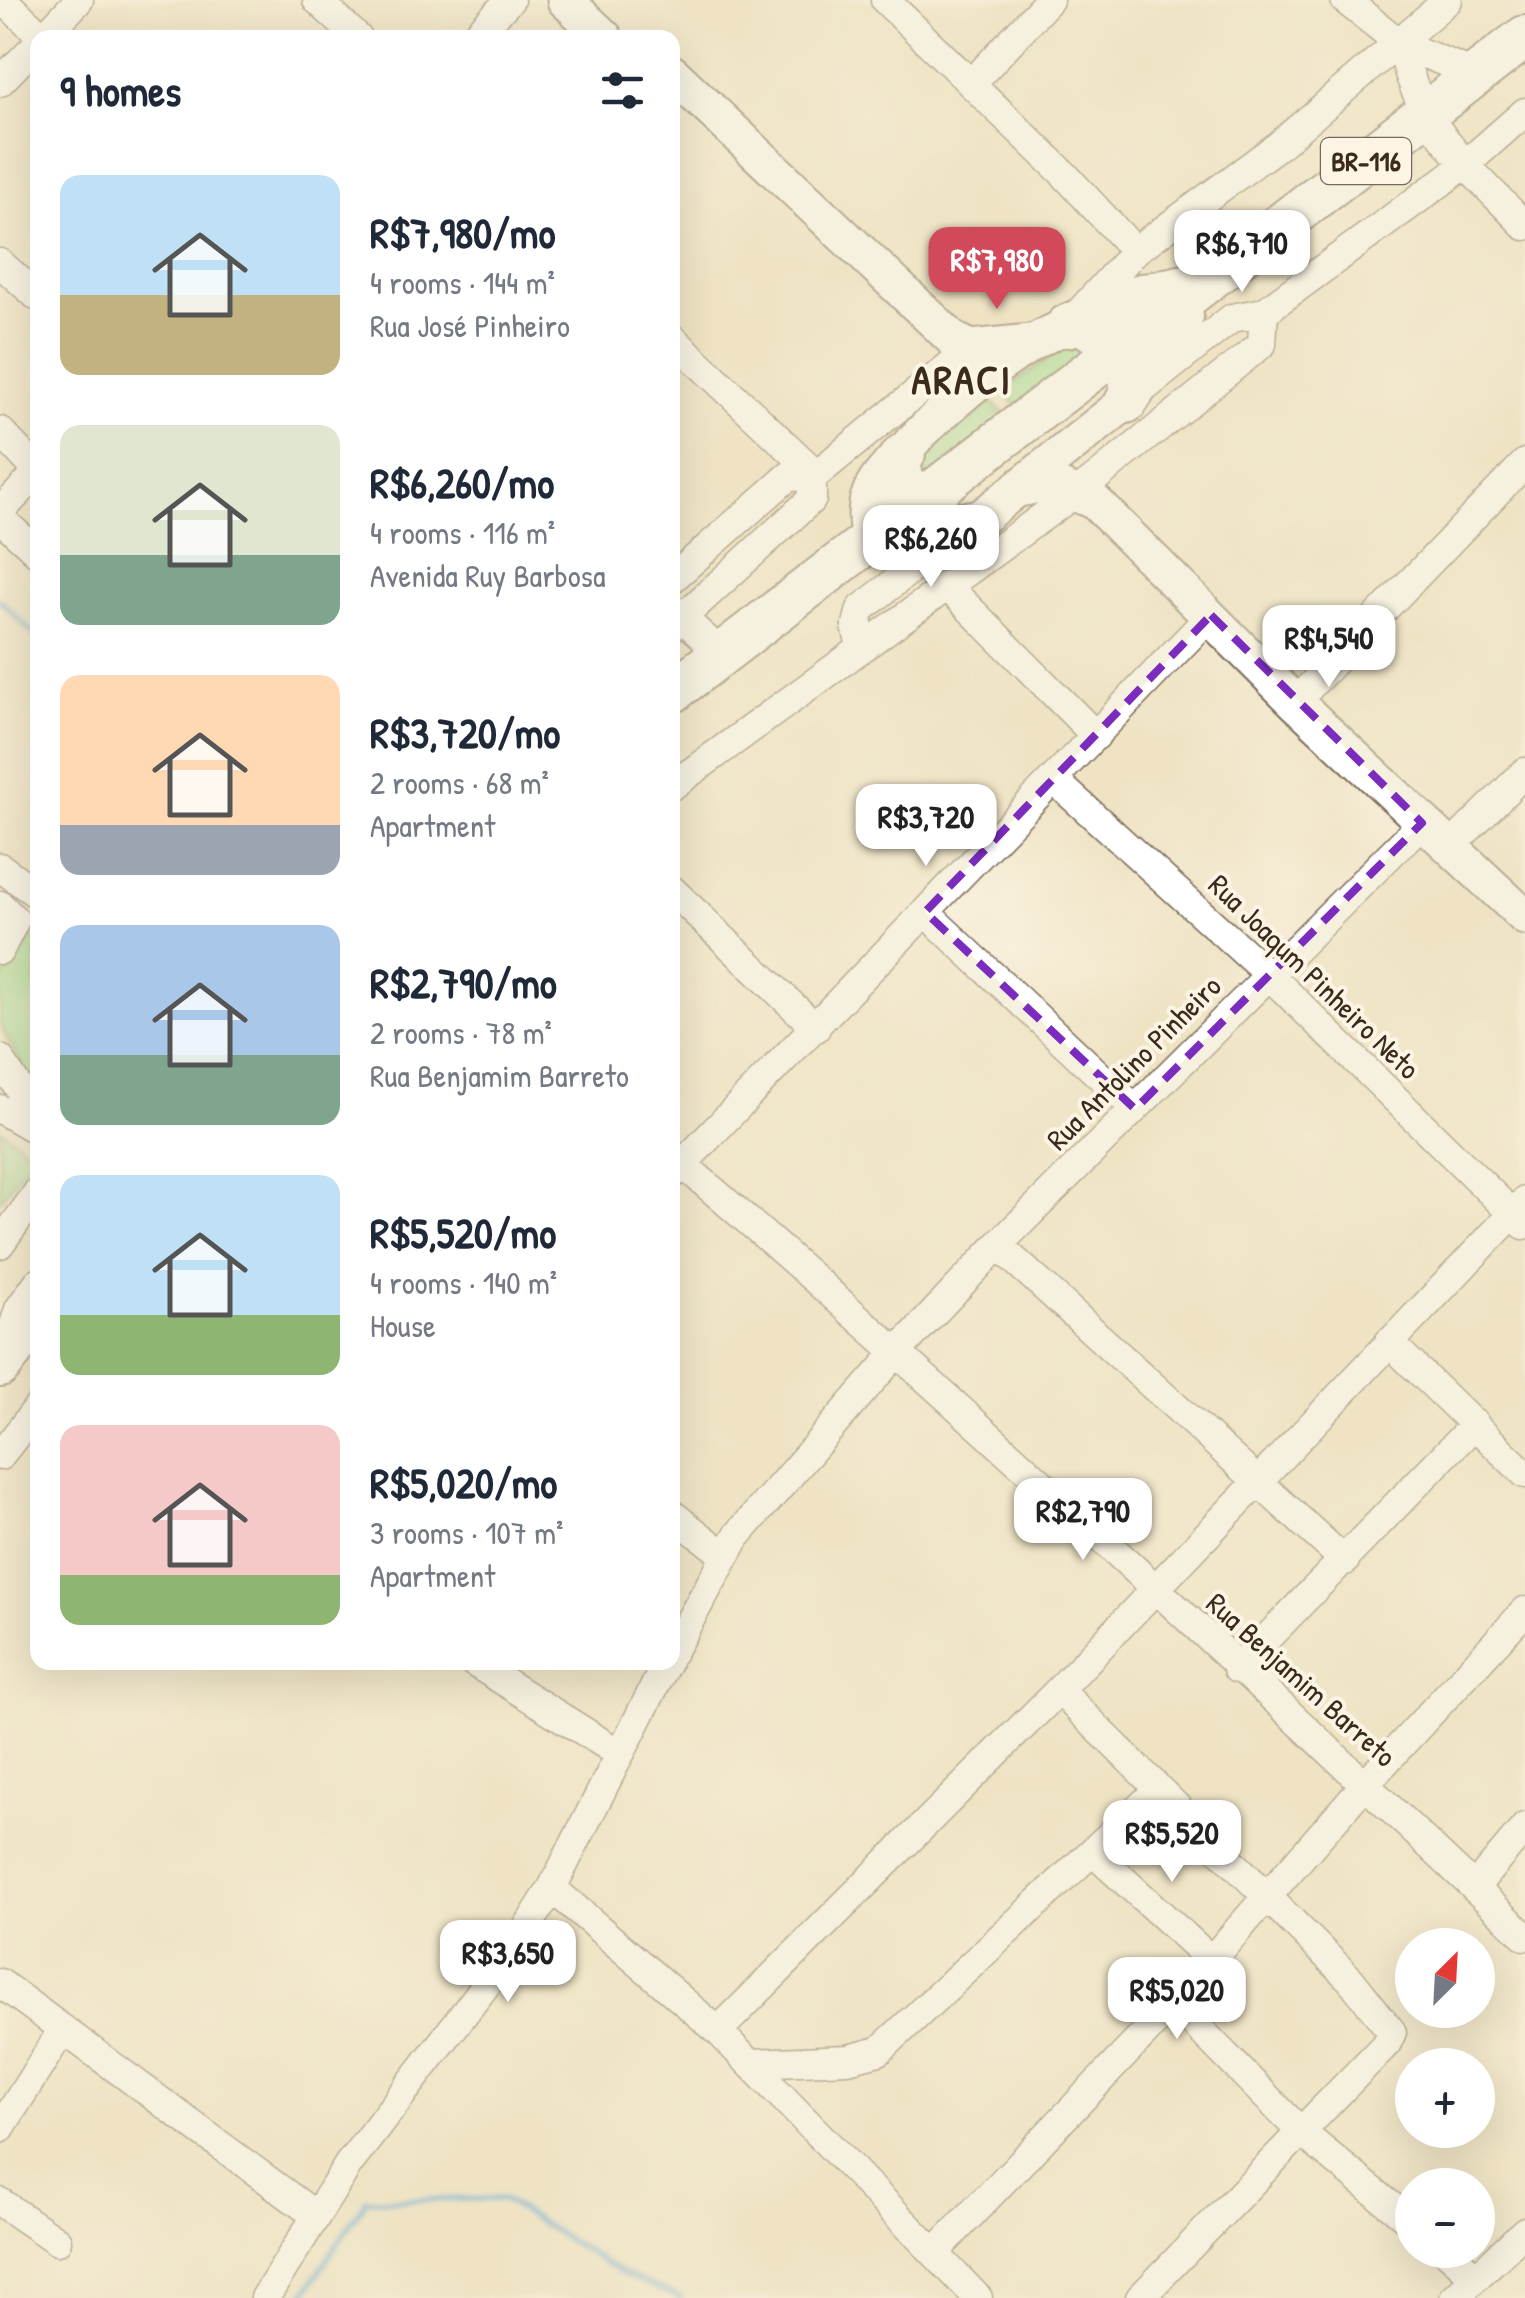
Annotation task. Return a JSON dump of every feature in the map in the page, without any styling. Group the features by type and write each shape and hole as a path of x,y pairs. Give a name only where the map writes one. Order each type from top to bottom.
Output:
{"highway":[{"name":"BR-116","path":"690,669 1114,354 1525,37"},
{"path":"1048,334 1128,298 1205,282"},
{"path":"1116,411 1205,282"},
{"path":"904,454 870,498 867,512 872,537 884,542 917,541 972,522"},
{"path":"2,1363 30,1327"}],"main road":[{"path":"565,0 597,30"},
{"path":"596,0 628,30"},
{"path":"680,81 928,318 960,357"},
{"path":"680,107 911,323 960,357 1048,334 1095,334 1128,376 1116,411 1092,440 1088,491"},
{"path":"1048,334 946,412 904,454 907,480 921,499 944,519 972,522 1116,411"},
{"path":"946,412 960,357"},
{"path":"1019,489 1050,482 1088,491 1295,702 1525,917"}],"street":[{"path":"2,0 30,31"},
{"path":"51,30 79,0"},
{"path":"317,0 349,30"},
{"path":"481,30 510,0"},
{"path":"885,0 1135,250"},
{"path":"971,84 1050,0"},
{"path":"1345,0 1402,45 1475,74"},
{"path":"1048,334 1135,250 1279,145 1402,45 1448,0"},
{"path":"0,14 30,35"},
{"path":"1402,45 1408,79 1425,116 1525,226"},
{"path":"0,82 30,52"},
{"path":"1116,411 1232,318 1264,312 1466,164 1525,112"},
{"path":"1488,144 1525,138"},
{"path":"5,277 30,293"},
{"path":"680,780 946,586 1088,491 1262,344 1264,312"},
{"path":"680,346 814,476"},
{"path":"680,572 789,476 814,476 960,357"},
{"path":"0,431 30,463"},
{"path":"1295,702 1525,463"},
{"path":"680,614 812,499 814,476"},
{"path":"30,481 0,515 30,545"},
{"path":"862,648 856,628 861,609 972,522"},
{"path":"946,586 1096,736"},
{"path":"680,1161 816,1028 1211,615"},
{"path":"680,632 690,669"},
{"path":"1450,847 1525,772"},
{"name":"Rua Joaqum Pinheiro Neto","path":"1053,779 1268,974 1521,1214"},
{"name":"Rua Antolino Pinheiro","path":"680,1637 723,1554 897,1352 998,1245 1422,823"},
{"path":"0,866 30,889"},
{"path":"680,898 816,1028"},
{"path":"0,905 15,920 0,950"},
{"path":"925,912 1136,1108"},
{"path":"0,1058 30,1105"},
{"path":"0,1109 30,1126"},
{"name":"Rua Benjamim Barreto","path":"680,1168 897,1352 1237,1669 1366,1783 1525,1936"},
{"path":"0,1244 30,1203"},
{"path":"718,2031 1060,1690 1389,1342 1521,1214"},
{"path":"998,1245 1255,1484 1345,1562"},
{"path":"2,1363 19,1309 30,1293"},
{"path":"1389,1342 1525,1474"},
{"path":"0,1456 30,1418"},
{"path":"1237,1669 1475,1424"},
{"path":"680,1520 723,1554"},
{"path":"935,2252 1174,2003 1366,1783 1525,1611"},
{"path":"486,1670 620,1754"},
{"path":"266,2298 360,2150 515,1946 552,1888 663,1670"},
{"path":"1060,1690 1352,1980 1392,2032 1140,2298"},
{"path":"751,2064 848,2059 879,2052 1159,1789"},
{"path":"1474,1888 1525,1827"},
{"path":"1093,1852 1212,1961"},
{"path":"552,1888 718,2031 978,2298"},
{"path":"0,1982 316,2215"},
{"path":"1174,2003 1301,2132 1395,2209"},
{"path":"0,2130 63,2028"},
{"path":"0,2202 57,2241"},
{"path":"1454,2298 1525,2232"},
{"path":"1466,2268 1476,2276"}],"highlighted area":[{"path":"1211,615 1422,823 1135,1109 925,912"}],"green space":[{"path":"1070,342 1097,351 1023,411 1003,391"},
{"path":"991,402 1008,418 924,485 920,459"},
{"path":"30,937 30,1080 0,1026 0,983"},
{"path":"0,1129 30,1151 30,1160 0,1201"}],"waterway":[{"path":"0,600 30,630"},
{"path":"302,2298 366,2200 502,2199 623,2274 681,2298"}],"district":[{"name":"ARACI","path":"962,380"}]}
